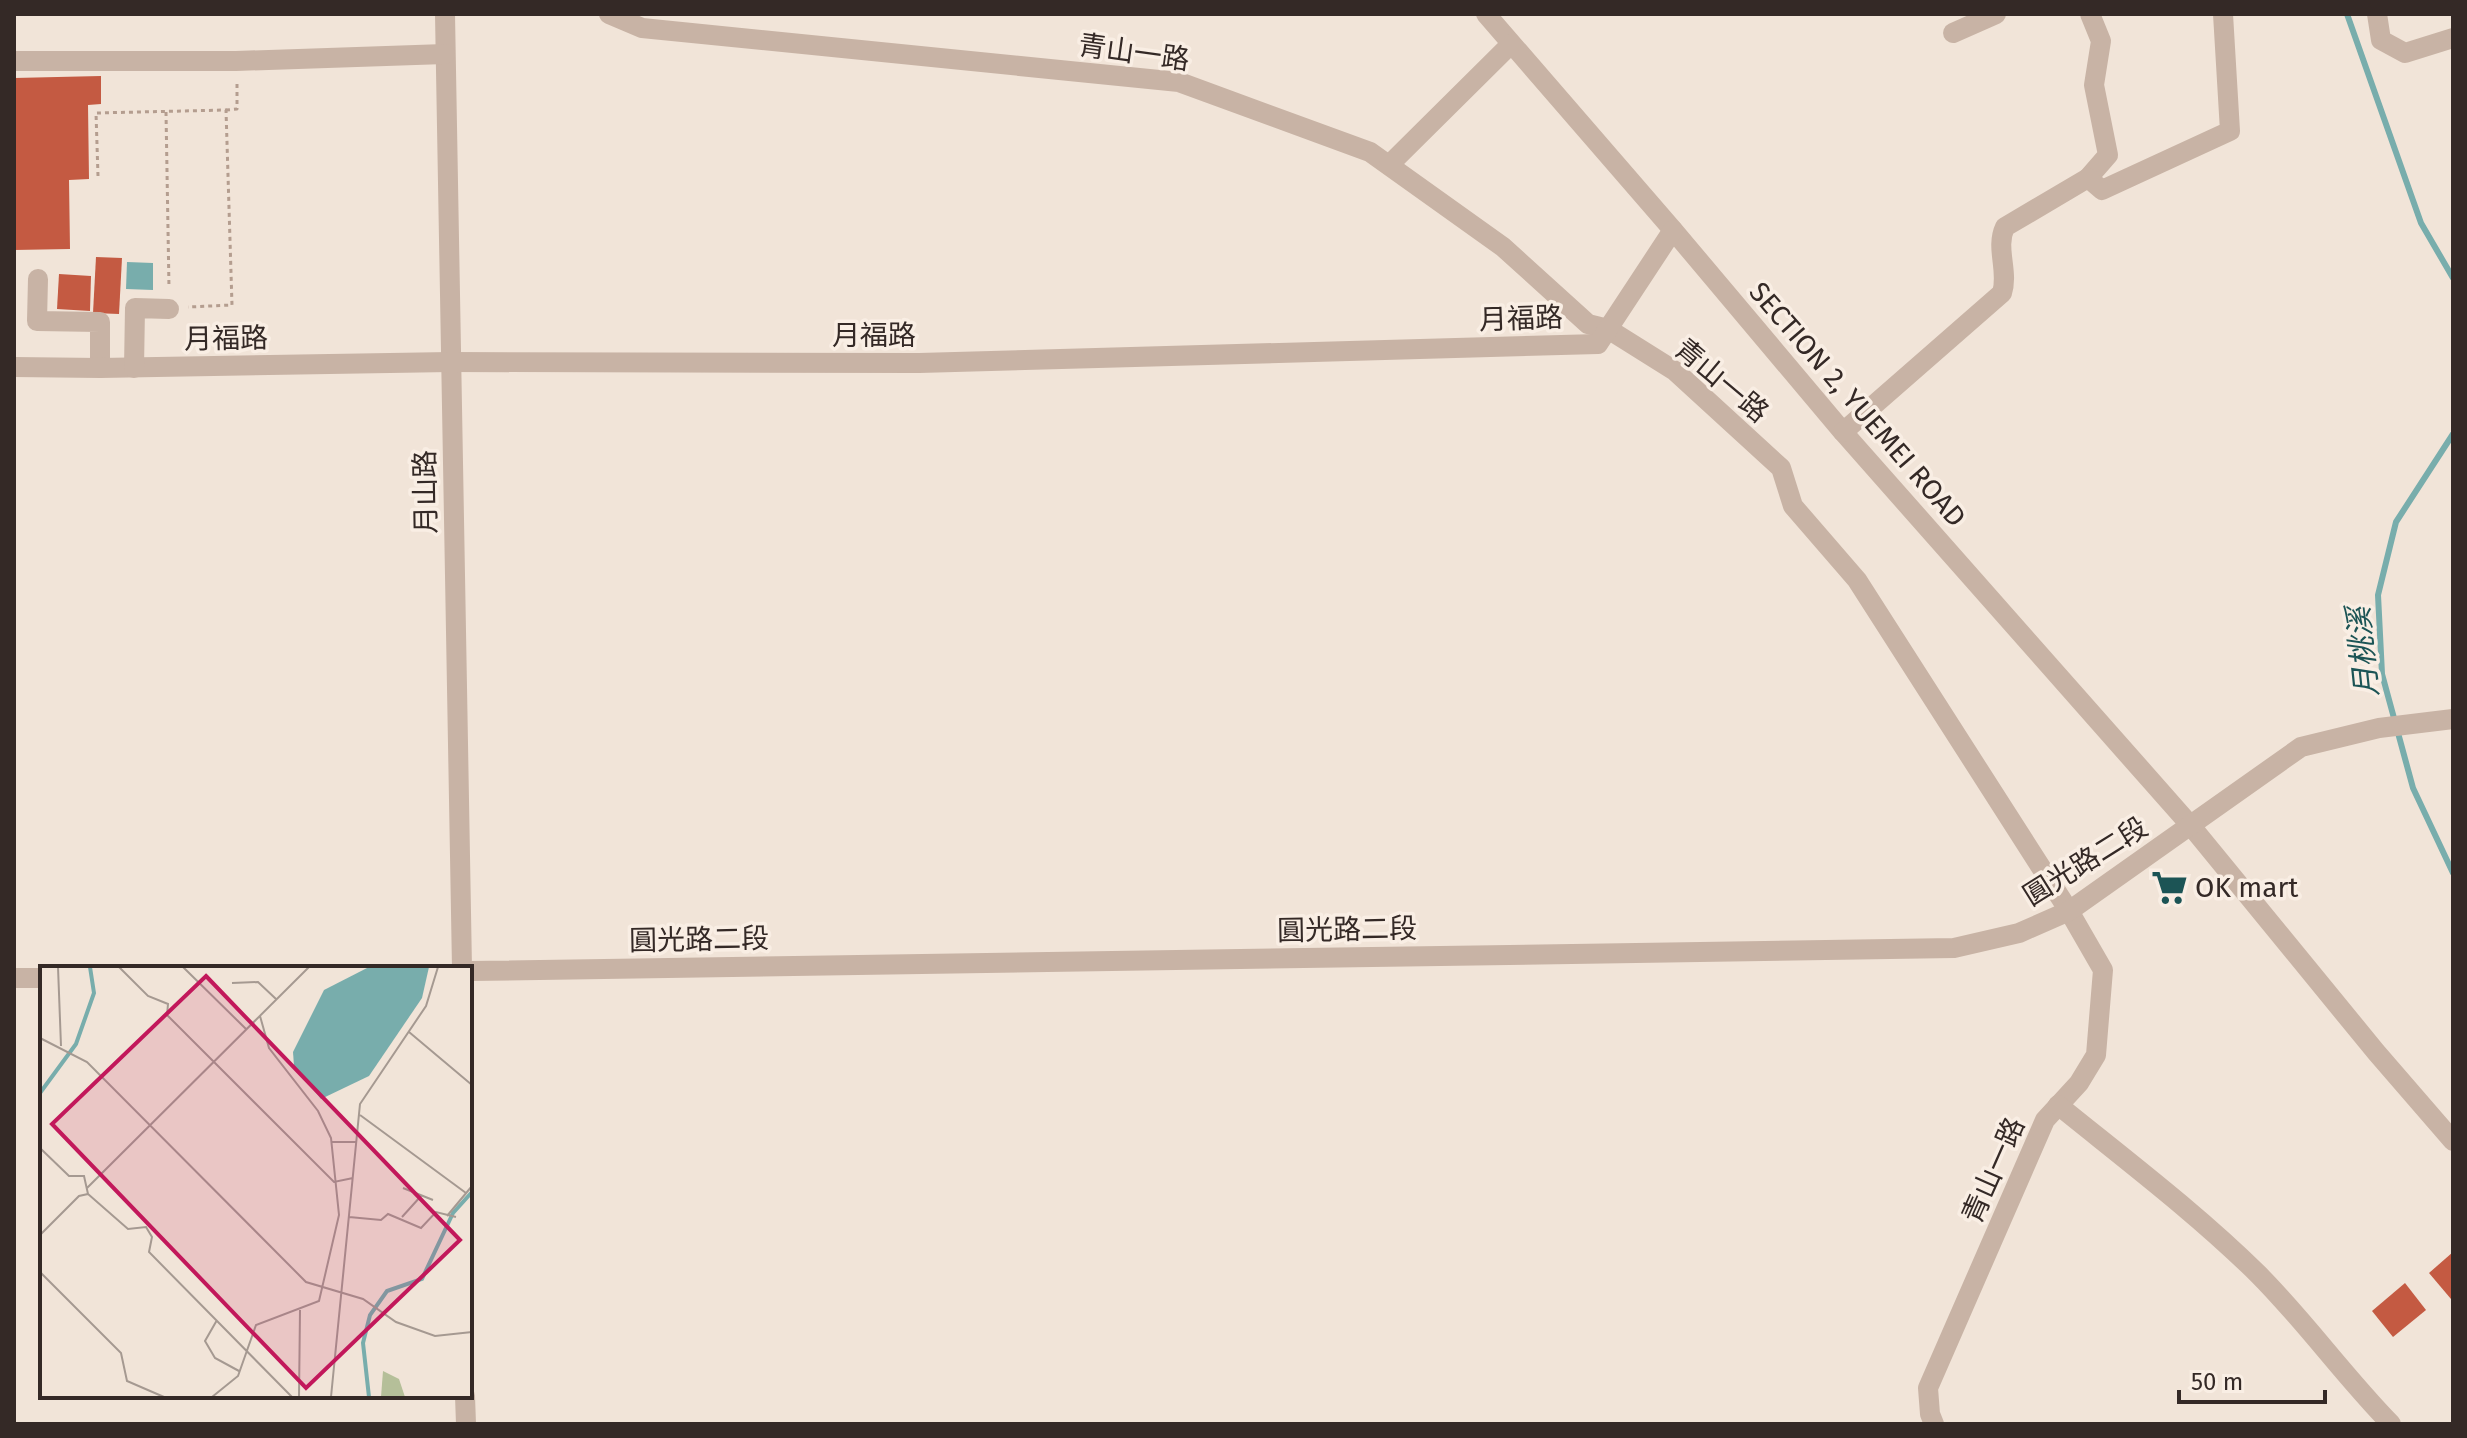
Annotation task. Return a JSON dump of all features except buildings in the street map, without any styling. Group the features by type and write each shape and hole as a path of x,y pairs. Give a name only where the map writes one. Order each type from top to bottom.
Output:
{"street":[{"name":"月山路","path":"445,14 462,966"},
{"name":"青山一路","path":"609,14 642,28 1179,82 1370,152 1503,247 1588,324 1608,329 1675,371 1781,468 1793,506 1857,580 2069,911 2103,970 2096,1055 2079,1083 2045,1120 1928,1388 1934,1424"},
{"name":"SECTION 2, YUEMEI ROAD","path":"1486,14 1843,432 2191,826 2453,1141"},
{"path":"1953,33 1996,14"},
{"path":"1843,432 2002,293 2005,283 2000,238 2005,227 2088,178 2108,155 2094,85 2101,41 2090,14"},
{"path":"2088,178 2102,190 2230,131 2223,14"},
{"path":"2377,14 2381,40 2405,53 2453,38"},
{"path":"1389,165 1511,44"},
{"path":"14,61 236,61 445,54"},
{"path":"1608,329 1673,230"},
{"path":"38,279 37,321 100,322 100,368"},
{"path":"134,368 135,308 169,309"},
{"name":"月福路","path":"14,367 450,362 919,363 1598,344 1608,329"},
{"name":"圓光路二段","path":"472,971 1954,948 2019,933 2069,911 2301,747 2379,728 2453,719"},
{"path":"14,978 40,978"},
{"path":"2058,1105 2238,1255 2391,1424"},
{"path":"465,1398 466,1424"}],"path":[{"path":"98,176 96,113 237,109 236,61"},
{"path":"166,112 169,309 232,305 226,110"}],"water":[{"path":"127,262 153,263 153,290 126,289"}],"waterway":[{"name":"月桃溪","path":"2347,14 2421,223 2453,278"},
{"name":"月桃溪","path":"2453,434 2396,522 2378,595 2382,674 2413,788 2453,873"}],"place":[{"name":"OK mart","path":"2169,887"}]}
